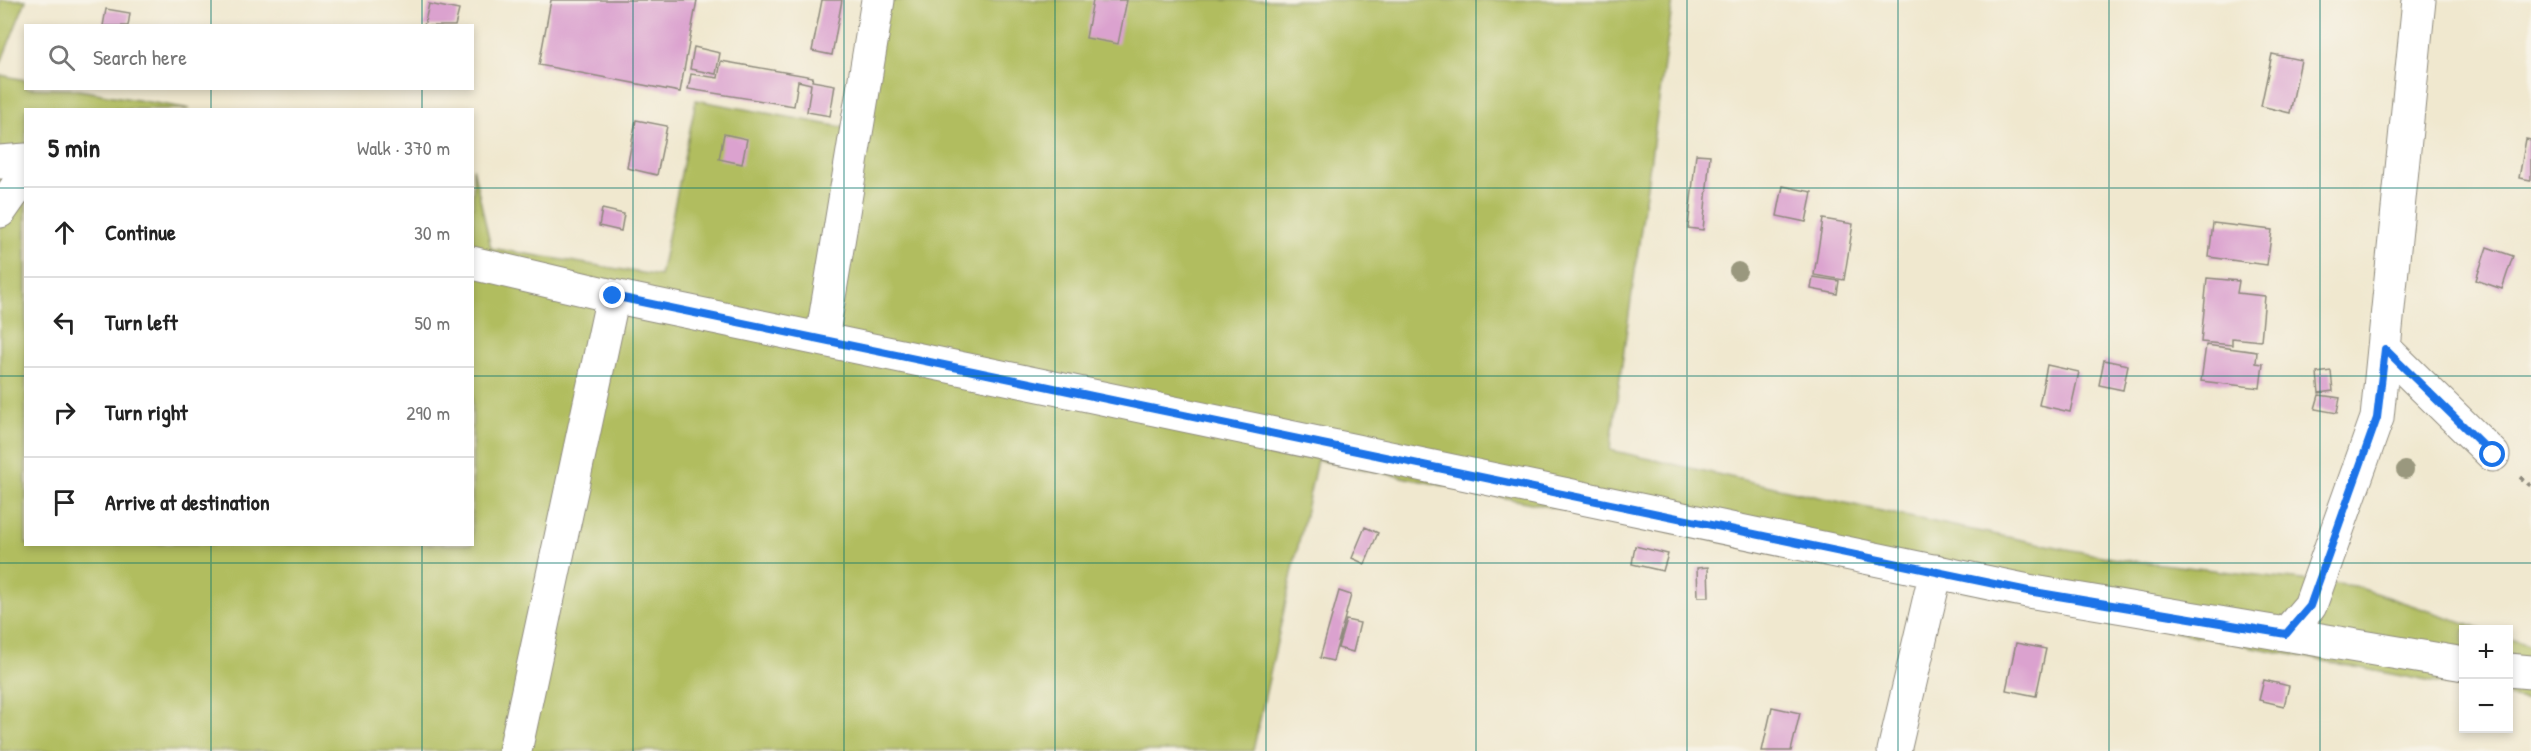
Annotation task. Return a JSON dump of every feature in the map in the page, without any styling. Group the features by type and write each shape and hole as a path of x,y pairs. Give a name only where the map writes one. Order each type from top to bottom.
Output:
{"street":[{"path":"822,339 878,0"},
{"path":"2286,634 2310,606 2377,418 2419,0"},
{"path":"0,162 24,160"},
{"path":"0,211 19,184 24,181"},
{"path":"474,263 613,296 2028,591 2459,663"},
{"path":"515,751 613,296"},
{"path":"2385,349 2493,455"},
{"path":"1894,751 1936,571"},
{"path":"2513,670 2531,672"}],"green space":[{"path":"0,0 26,0 0,65"},
{"path":"874,0 1673,0 1610,450 1899,515 2117,559 2354,586 2471,625 2459,625 2459,687 1317,460 1253,751 0,751 0,75 24,80 24,90 79,90 184,108 24,108 24,546 474,546 474,172 491,248 660,276 696,100 852,129"},
{"path":"2513,640 2531,646 2531,701 2513,698"}],"building":[{"path":"551,0 697,0 680,92 539,65"},
{"path":"822,0 842,0 832,55 812,51"},
{"path":"1093,0 1127,0 1118,44 1086,38"},
{"path":"429,4 459,10 456,24 424,24"},
{"path":"106,9 130,13 128,24 103,24"},
{"path":"694,47 720,53 716,74 690,69"},
{"path":"2272,54 2301,60 2290,113 2261,106"},
{"path":"721,61 813,77 812,81 835,85 830,116 807,112 811,84 798,81 794,106 688,89 691,74 718,78"},
{"path":"636,120 667,126 657,175 627,168"},
{"path":"724,134 747,139 742,164 719,159"},
{"path":"2526,139 2531,140 2531,180 2519,178"},
{"path":"1696,154 1710,155 1703,230 1688,228"},
{"path":"1783,186 1812,192 1806,222 1777,216"},
{"path":"602,209 624,214 621,231 599,226"},
{"path":"1823,219 1853,224 1844,280 1814,275"},
{"path":"2213,223 2272,230 2267,265 2209,257"},
{"path":"2487,247 2513,256 2502,289 2476,280"},
{"path":"1813,277 1839,281 1837,294 1811,289"},
{"path":"2207,278 2239,281 2237,293 2265,296 2261,341 2232,338 2232,345 2201,342"},
{"path":"2206,345 2257,352 2256,363 2263,364 2260,388 2201,381"},
{"path":"2104,360 2128,365 2123,390 2099,385"},
{"path":"2047,365 2079,372 2070,412 2039,405"},
{"path":"2331,371 2333,391 2319,393 2317,373"},
{"path":"2319,395 2340,398 2337,413 2315,409"},
{"path":"1365,527 1378,533 1365,564 1352,558"},
{"path":"1635,546 1668,554 1663,571 1632,564"},
{"path":"1708,567 1709,597 1698,597 1697,568"},
{"path":"1339,591 1351,595 1333,661 1320,658"},
{"path":"1346,620 1360,623 1353,652 1338,648"},
{"path":"2016,643 2046,649 2036,696 2006,690"},
{"path":"2264,680 2289,686 2284,706 2259,700"},
{"path":"1772,707 1800,713 1791,751 1762,751"}],"route":[{"path":"613,296 2028,591 2286,634 2310,606 2377,418 2385,349 2493,455"}]}
